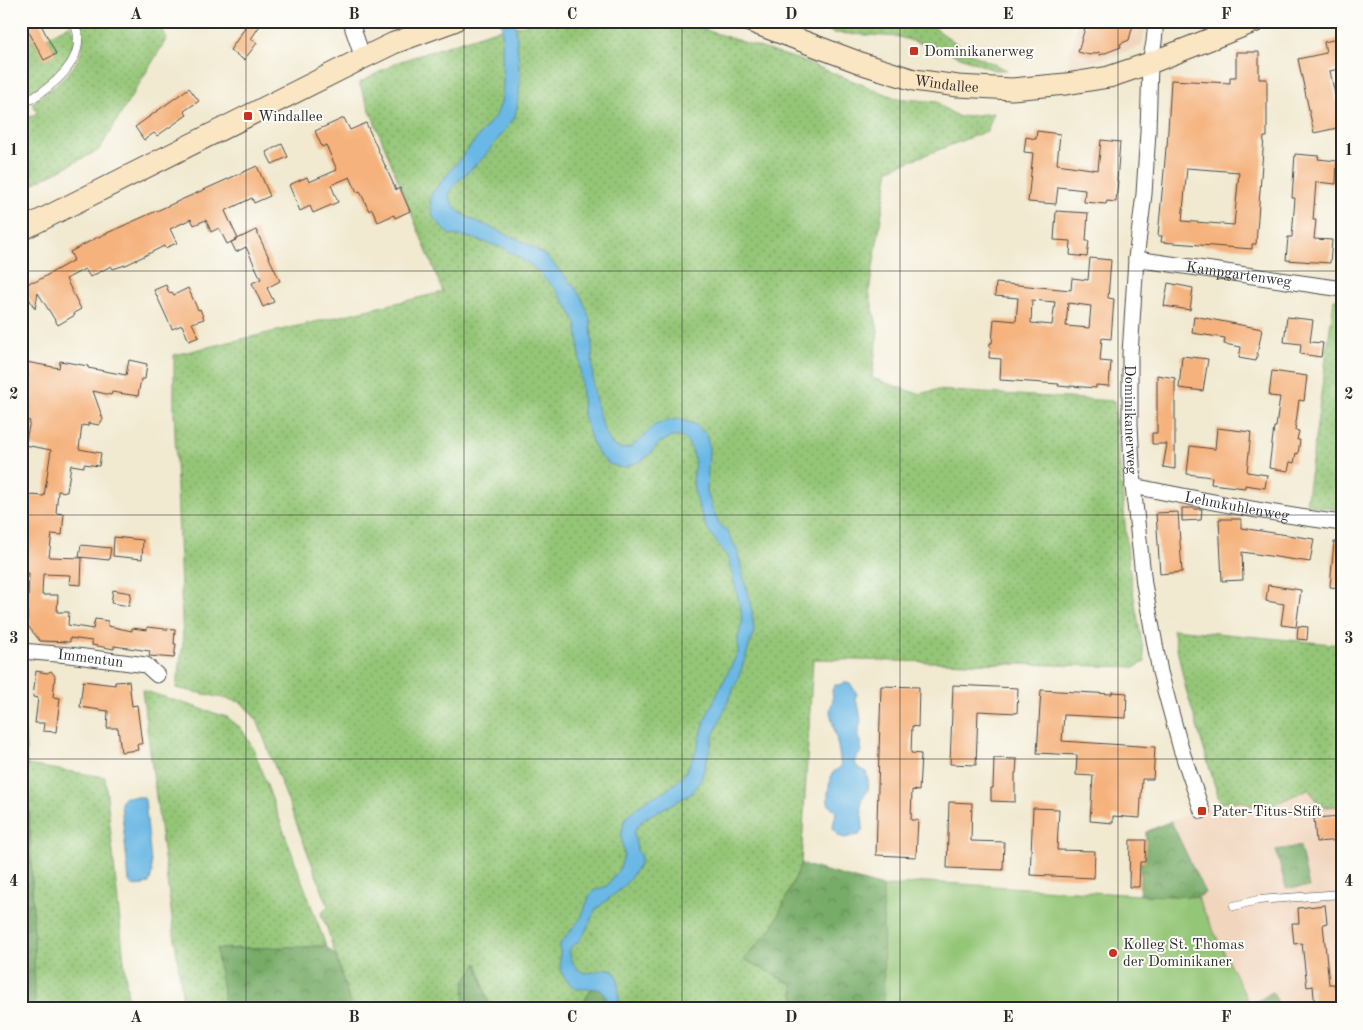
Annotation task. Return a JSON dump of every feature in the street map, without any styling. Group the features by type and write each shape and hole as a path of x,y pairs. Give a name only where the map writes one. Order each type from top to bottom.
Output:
{"main road":[{"path":"21,230 362,58 394,43 454,21"},
{"name":"Windallee","path":"749,21 866,65 914,80 958,86 1012,89 1066,84 1109,76 1150,63 1256,21"}],"street":[{"path":"352,21 362,58"},
{"name":"Dominikanerweg","path":"1156,21 1150,63 1145,177 1136,260 1130,354 1130,424 1133,486 1144,584 1160,672 1181,749 1202,811"},
{"name":"Kampgartenweg","path":"1136,260 1342,289"},
{"name":"Lehmkuhlenweg","path":"1133,486 1279,514 1342,523"},
{"name":"Immentun","path":"21,650 146,666 157,675"}],"lane":[{"path":"21,104 60,78 69,67 78,48 79,38 73,21"},
{"path":"1234,906 1258,900 1342,894"}],"shaded area":[{"path":"1079,21 1146,21 1141,46 1106,58 1067,67"},
{"name":"Kolleg St. Thomas der Dominikaner","path":"1308,789 1322,807 1342,806 1342,1009 884,1009 883,887 926,882 1197,897 1205,892 1171,821 1220,803 1244,801"}],"green space":[{"path":"21,21 23,21 44,60 56,53 47,37 71,24 75,41 71,54 56,75 21,97"},
{"path":"78,21 158,21 167,38 99,150 21,190 21,122 37,113 32,103 63,79 78,59 82,47 82,35"},
{"path":"652,21 687,24 803,61 896,98 938,102 959,117 994,113 987,131 889,169 869,292 878,330 872,378 918,394 936,390 1114,401 1129,567 1145,662 1135,667 813,659 801,864 774,925 744,959 793,985 796,1009 612,1009 595,985 579,1009 490,1009 478,964 465,981 464,1009 352,1009 321,914 328,906 257,720 241,702 176,688 183,644 174,410 174,355 443,292 359,83 398,62 493,31 533,23"},
{"path":"805,21 925,21 970,53 1007,70 994,70 937,48 899,37 834,33"},
{"path":"1334,299 1342,300 1342,510 1306,505"},
{"path":"1173,629 1342,645 1342,806 1322,807 1308,789 1260,811 1242,802 1220,803 1185,686"},
{"path":"21,662 24,662 22,691 34,936 35,1009 21,1009"},
{"path":"142,690 227,717 241,728 254,750 326,946 217,949 226,1009 184,1009"},
{"path":"27,765 105,777 129,1009 35,1009"},
{"path":"1171,821 1205,893 1197,897 1140,895 1140,862 1145,862 1146,832"},
{"path":"1300,846 1309,887 1286,888 1276,850"},
{"path":"801,864 883,887 884,1009 796,1009 793,985 744,959 774,925"},
{"path":"926,882 1197,897 1247,999 1228,1009 884,1009 883,887"},
{"path":"326,946 336,956 352,1009 226,1009 216,949"},
{"path":"477,963 490,1009 464,1009 465,981"},
{"path":"594,985 605,985 612,1009 579,1009"},
{"path":"1272,992 1277,1000 1273,1009 1236,1009 1258,1001"}],"water":[{"path":"501,21 515,21 520,77 515,117 484,157 455,184 449,195 452,203 456,209 469,218 526,243 547,257 582,298 590,319 593,386 598,412 604,430 612,445 621,449 629,448 655,425 680,419 696,425 706,434 709,447 707,491 719,523 728,533 737,550 752,611 754,631 737,681 714,734 701,780 691,794 645,818 637,827 634,832 637,850 641,857 639,865 621,889 596,909 585,932 569,951 574,964 579,970 586,973 606,969 612,970 616,974 620,1009 608,1009 605,995 598,989 575,989 561,971 560,944 581,918 593,891 607,886 620,868 624,855 621,835 624,822 629,814 648,799 666,791 685,773 697,749 706,717 738,652 738,638 742,623 741,610 728,558 708,530 701,514 693,484 695,462 693,452 688,443 682,437 671,437 659,443 641,461 623,468 609,464 594,447 583,415 576,323 568,307 555,289 532,266 504,248 467,237 450,235 433,217 430,202 432,193 496,115 499,108 503,87"},
{"path":"850,683 857,694 855,698 861,721 859,738 862,751 854,761 858,768 866,772 868,783 868,790 861,799 863,829 859,835 845,838 839,836 833,829 836,810 828,802 831,776 841,766 830,711 833,699 832,690 835,685"},
{"path":"125,797 143,797 145,800 152,873 149,883 143,885 132,886 129,881 121,804"}],"building":[{"path":"23,21 39,21 56,54 44,60"},
{"path":"248,21 263,21 251,39 257,43 244,60 230,50"},
{"path":"1087,21 1134,21 1129,40 1120,44 1121,47 1100,55 1099,52 1090,55 1078,52"},
{"path":"1342,38 1342,68 1330,71 1342,127 1314,133 1298,59 1326,53 1324,42"},
{"path":"1236,52 1259,52 1259,79 1267,79 1267,137 1264,137 1256,244 1252,244 1252,249 1161,242 1162,236 1158,236 1167,147 1171,80 1230,83 1230,77 1236,77","holes":["1187,168 1239,172 1234,225 1182,221"]},
{"path":"189,88 199,101 184,111 187,115 157,136 154,133 144,140 135,127"},
{"path":"344,118 350,130 366,123 396,190 400,188 410,211 395,218 394,215 378,222 372,209 369,211 360,191 357,192 350,177 331,185 338,202 313,213 310,206 300,211 289,185 307,177 309,182 337,170 326,145 322,147 315,131"},
{"path":"1037,131 1060,134 1057,164 1098,170 1101,140 1120,142 1116,202 1107,201 1106,204 1084,202 1085,190 1058,187 1056,204 1028,202 1033,153 1024,152 1026,137 1036,139"},
{"path":"282,144 288,157 272,164 266,152"},
{"path":"1295,154 1319,156 1318,159 1337,161 1336,184 1316,182 1313,220 1316,220 1314,239 1332,240 1330,263 1286,260 1288,237 1292,237 1295,198 1292,198"},
{"path":"257,166 270,196 254,203 252,198 225,211 238,239 227,244 219,228 211,232 206,220 194,225 191,219 170,229 177,243 165,248 164,246 128,264 113,269 111,266 90,277 85,269 66,279 81,309 58,325 38,293 35,309 23,288 32,281 35,282 74,260 70,252 96,238"},
{"path":"1056,211 1088,213 1086,241 1089,241 1087,257 1070,255 1071,241 1054,240"},
{"path":"256,230 280,281 267,288 274,302 263,307 252,283 261,279 246,247 236,252 231,242"},
{"path":"1090,258 1111,260 1108,298 1114,299 1111,339 1102,338 1100,361 1111,362 1109,386 1096,385 1096,388 1070,387 1058,386 1059,384 1000,380 1001,359 989,358 994,319 1016,321 1018,298 995,296 996,283 1071,290 1072,278 1088,280","holes":["1032,300 1055,302 1052,325 1031,323","1068,303 1091,306 1089,328 1066,326"]},
{"path":"1168,283 1193,288 1190,310 1164,306"},
{"path":"166,285 169,293 172,292 174,295 188,288 204,319 192,323 199,337 189,341 182,325 172,329 154,290"},
{"path":"1194,316 1262,329 1256,361 1239,358 1241,347 1224,344 1225,338 1192,333"},
{"path":"1287,317 1313,320 1310,342 1323,343 1321,357 1300,354 1301,344 1284,342"},
{"path":"1182,356 1208,359 1203,391 1179,388"},
{"path":"129,360 147,364 145,379 141,379 138,396 112,392 111,395 93,391 103,419 99,425 88,423 88,426 82,425 79,449 101,453 99,466 84,464 84,467 71,465 67,492 58,491 56,513 64,514 62,535 52,534 49,557 82,558 81,585 69,584 70,575 43,574 42,595 58,595 57,612 69,612 68,625 93,629 95,619 108,621 108,626 132,631 132,628 147,630 147,627 175,630 174,658 149,656 150,651 114,646 114,649 92,645 92,641 70,638 70,642 40,641 27,625 29,573 24,573 29,495 44,496 51,450 25,445 30,421 26,420 27,413 23,412 28,375 24,374 26,362 59,368 60,361 126,375"},
{"path":"1272,371 1307,376 1304,401 1299,400 1295,430 1299,431 1297,440 1300,440 1298,454 1296,453 1294,463 1290,462 1288,471 1269,468 1280,397 1269,396"},
{"path":"1157,375 1175,378 1175,469 1163,467 1167,444 1152,444 1152,433 1157,433"},
{"path":"1217,428 1251,432 1247,472 1267,475 1265,488 1245,485 1245,488 1211,484 1212,477 1187,474 1190,446 1215,449"},
{"path":"1182,508 1202,509 1201,520 1182,521"},
{"path":"1178,512 1182,572 1160,574 1156,513"},
{"path":"1219,519 1241,519 1241,528 1314,539 1310,562 1242,552 1243,580 1222,581"},
{"path":"114,537 143,540 142,559 113,556"},
{"path":"1334,542 1342,542 1342,588 1330,587"},
{"path":"81,545 111,548 109,560 79,557"},
{"path":"1268,585 1301,590 1296,627 1281,625 1284,604 1266,601"},
{"path":"113,590 131,593 129,606 111,603"},
{"path":"1298,626 1308,627 1307,640 1297,639"},
{"path":"36,671 47,673 51,671 55,676 53,697 60,698 56,732 43,731 44,723 35,723 38,698 33,697"},
{"path":"83,681 115,685 115,682 129,681 132,706 137,705 142,744 137,744 138,750 121,752 118,728 107,728 108,711 80,707"},
{"path":"953,685 1018,688 1017,713 978,711 976,765 950,764"},
{"path":"881,686 919,687 918,727 912,726 911,753 921,754 919,791 912,790 911,820 918,820 916,857 876,855"},
{"path":"1041,690 1112,694 1112,692 1127,693 1126,718 1064,715 1062,741 1155,747 1153,779 1142,779 1140,818 1113,816 1113,823 1090,821 1093,776 1076,775 1077,755 1037,753"},
{"path":"994,758 1017,759 1015,802 991,801"},
{"path":"949,802 972,803 971,841 1004,842 1003,870 947,868"},
{"path":"1033,808 1059,809 1057,850 1095,851 1094,878 1030,875"},
{"path":"1342,816 1342,840 1316,842 1314,818"},
{"path":"1130,840 1146,840 1145,862 1140,862 1139,887 1129,887"},
{"path":"1325,905 1327,923 1323,924 1329,984 1334,984 1335,988 1342,987 1342,1007 1315,1009 1313,986 1307,987 1302,943 1294,944 1292,923 1299,923 1298,908"}],"place":[{"name":"Dominikanerweg","path":"914,51"},
{"name":"Windallee","path":"248,116"},
{"name":"Pater-Titus-Stift","path":"1202,811"},
{"name":"Kolleg St. Thomas der Dominikaner","path":"1113,953"}]}
